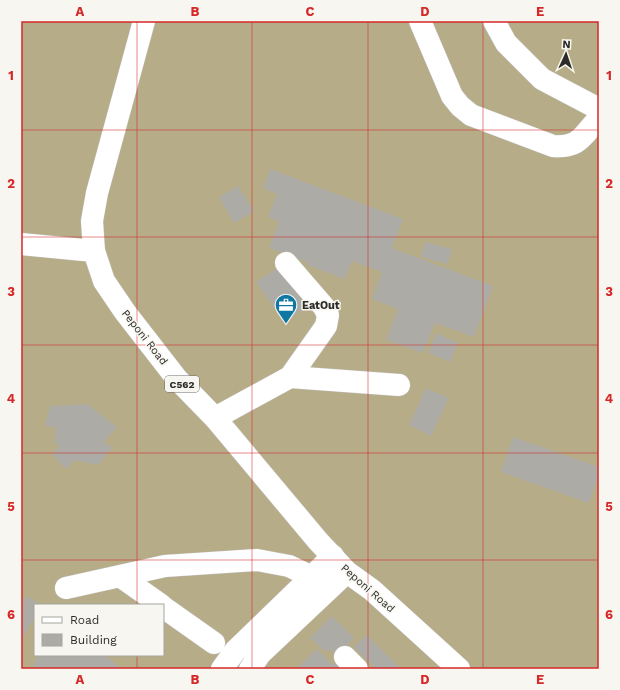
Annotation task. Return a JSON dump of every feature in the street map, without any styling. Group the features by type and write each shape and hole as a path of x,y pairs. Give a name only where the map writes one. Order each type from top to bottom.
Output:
{"main road":[{"name":"Peponi Road","path":"144,21 97,193 92,221 94,251 104,281 125,312 177,379 215,418 318,541 340,564 372,590 459,669"},
{"path":"420,21 452,96 460,106 471,114 553,146 566,147 574,145 599,118"},
{"path":"494,21 506,43 542,79 599,109"},
{"path":"21,244 94,251"},
{"path":"215,418 290,377 326,326 328,315 324,307 286,263"},
{"path":"290,377 399,385"},
{"path":"66,588 165,566 257,560 289,566 312,577"},
{"path":"222,669 235,651 312,577 340,564"},
{"path":"250,669 260,654 340,564"},
{"path":"120,576 159,604"},
{"path":"164,608 214,643"}],"shaded area":[{"path":"21,21 599,21 599,669 21,669"}],"building":[{"path":"270,169 403,219 392,248 493,286 474,337 435,323 423,353 386,340 398,309 372,299 382,272 352,261 345,279 307,265 307,262 269,248 279,222 268,217 277,194 263,188"},
{"path":"238,186 254,211 234,223 219,197"},
{"path":"425,242 452,249 448,264 421,257"},
{"path":"279,267 307,307 284,322 256,282"},
{"path":"436,333 458,343 450,362 428,353"},
{"path":"426,388 449,398 431,436 409,425"},
{"path":"87,404 117,427 104,442 112,448 98,465 75,460 66,469 52,454 59,446 54,441 56,428 45,426 50,406"},
{"path":"513,437 599,467 599,475 589,503 501,472"},
{"path":"27,596 40,604 34,604 34,619 21,640 21,606"},
{"path":"332,616 354,638 337,656 331,649 326,652 310,638"},
{"path":"367,635 401,669 376,669 354,647"},
{"path":"317,649 333,665 339,659 348,669 296,669"},
{"path":"38,656 106,656 121,669 36,669 33,666"}],"place":[{"name":"EatOut","path":"286,324"}]}
